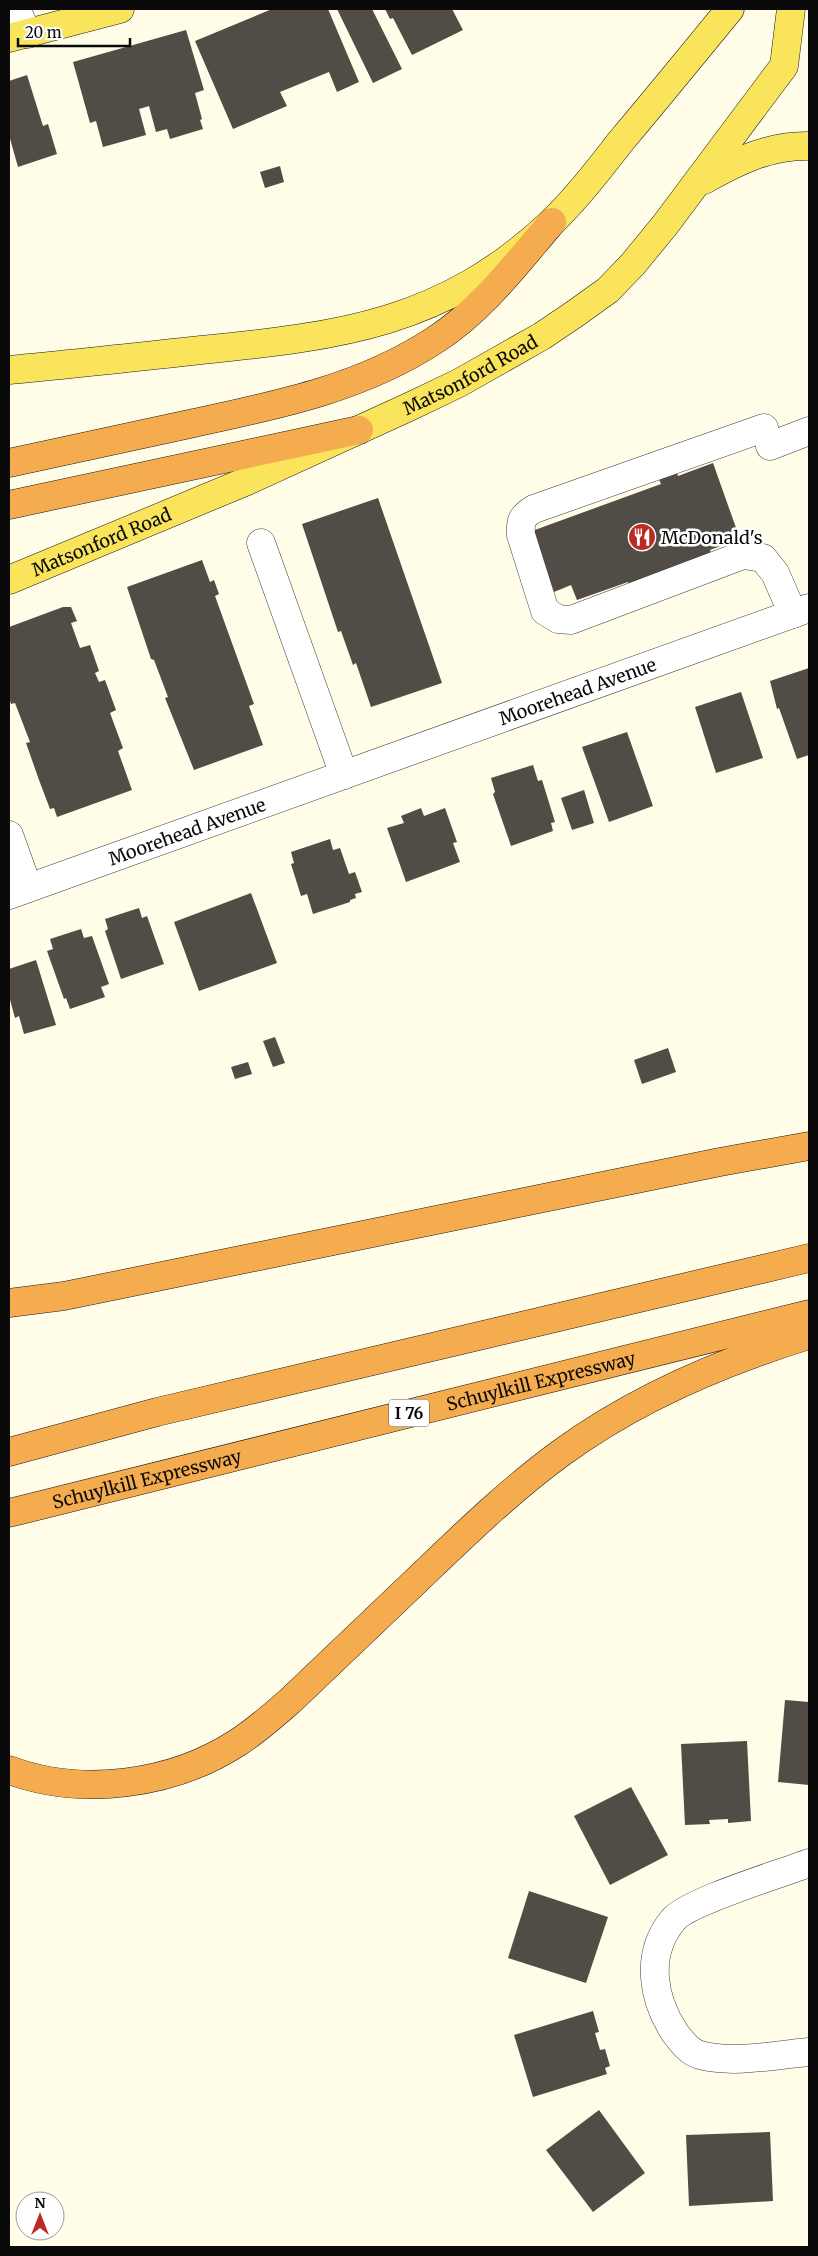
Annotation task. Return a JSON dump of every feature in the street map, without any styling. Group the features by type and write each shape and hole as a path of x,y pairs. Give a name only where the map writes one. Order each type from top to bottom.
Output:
{"highway":[{"path":"9,463 273,406 319,394 361,379 403,360 436,340 465,318 490,294 552,222"},
{"path":"9,505 359,430"},
{"path":"9,1303 64,1296 720,1162 809,1146"},
{"path":"9,1452 157,1412 809,1258"},
{"name":"Schuylkill Expressway","path":"9,1513 809,1314"},
{"path":"9,1770 60,1782 97,1784 137,1781 171,1772 204,1760 236,1744 265,1723 291,1700 475,1524 562,1453 627,1411 697,1375 742,1357 809,1335"}],"main road":[{"path":"18,36 120,9"},
{"path":"9,370 289,341 338,333 389,320 435,303 476,281 514,254 552,222 581,190 730,9"},
{"name":"Matsonford Road","path":"9,580 247,481 359,430 459,383 542,336 576,314 608,290 633,264 696,184 784,66 790,9"},
{"path":"696,184 734,163 757,154 780,148 809,146"}],"street":[{"path":"16,9 18,36"},
{"path":"801,611 763,558 743,555 571,620 558,619 545,611 521,535 520,524 524,516 534,509 767,438 809,431"},
{"path":"261,543 344,775"},
{"name":"Moorehead Avenue","path":"9,835 18,891 801,611"},
{"path":"809,1863 692,1907 674,1919 656,1948 654,1972 659,2002 671,2026 682,2043 697,2054 723,2060 809,2052"}],"building":[{"path":"272,9 328,9 359,82 337,92 329,72 280,92 287,106 233,129 195,41"},
{"path":"337,9 372,9 402,69 373,83"},
{"path":"385,9 452,9 463,30 412,55 393,18 390,19"},
{"path":"186,30 204,90 195,93 203,129 170,139 167,129 156,132 149,106 139,109 146,135 103,147 96,121 90,123 73,62"},
{"path":"27,75 43,126 48,124 57,154 18,167 9,135 9,81"},
{"path":"280,166 284,182 265,188 260,172"},
{"path":"713,463 740,539 710,550 713,559 631,589 628,582 577,600 571,585 554,592 532,531 661,484 656,473 675,466 678,476"},
{"path":"378,498 442,683 371,707 356,663 353,665 341,631 338,632 302,524"},
{"path":"202,560 210,582 214,580 219,594 215,596 254,704 249,706 263,745 194,770 165,698 168,697 154,660 151,659 127,587"},
{"path":"63,607 71,607 77,621 71,623 80,648 90,645 99,671 95,673 99,682 105,680 116,710 110,713 123,748 118,751 132,790 57,817 54,808 50,809 26,743 30,742 15,703 11,704 9,697 9,627"},
{"path":"809,668 809,755 797,759 779,708 777,709 770,681"},
{"path":"741,692 763,758 716,773 695,707"},
{"path":"627,732 653,806 609,822 582,747"},
{"path":"533,765 538,781 542,780 555,822 551,823 553,831 511,846 493,794 495,792 491,778"},
{"path":"584,790 594,823 572,830 561,798"},
{"path":"421,808 424,816 445,808 457,842 453,843 460,862 406,882 387,828 404,823 401,816"},
{"path":"330,839 333,850 340,848 349,874 355,872 362,892 355,894 356,898 350,900 350,902 313,914 307,894 301,896 291,864 294,863 291,852"},
{"path":"251,893 277,963 199,991 174,922"},
{"path":"139,908 142,918 147,916 164,964 121,979 105,931 108,929 105,919"},
{"path":"81,929 84,938 92,936 109,984 101,987 105,997 70,1009 66,998 64,999 47,951 53,949 50,939"},
{"path":"36,960 56,1025 24,1034 19,1016 15,1018 9,996 9,969"},
{"path":"275,1037 285,1063 273,1067 263,1041"},
{"path":"668,1048 676,1072 642,1084 634,1060"},
{"path":"248,1062 252,1074 235,1079 231,1067"},
{"path":"785,1700 809,1702 809,1785 778,1782"},
{"path":"747,1741 751,1821 728,1823 728,1819 709,1820 710,1824 685,1825 681,1744"},
{"path":"631,1787 668,1855 610,1885 574,1816"},
{"path":"529,1891 608,1917 586,1983 508,1958"},
{"path":"593,2011 599,2032 595,2033 600,2050 605,2049 610,2066 605,2068 607,2074 533,2097 514,2035"},
{"path":"599,2110 645,2173 593,2212 546,2150"},
{"path":"770,2132 773,2201 689,2206 686,2135"}],"place":[{"name":"McDonald's","path":"642,537"}]}
